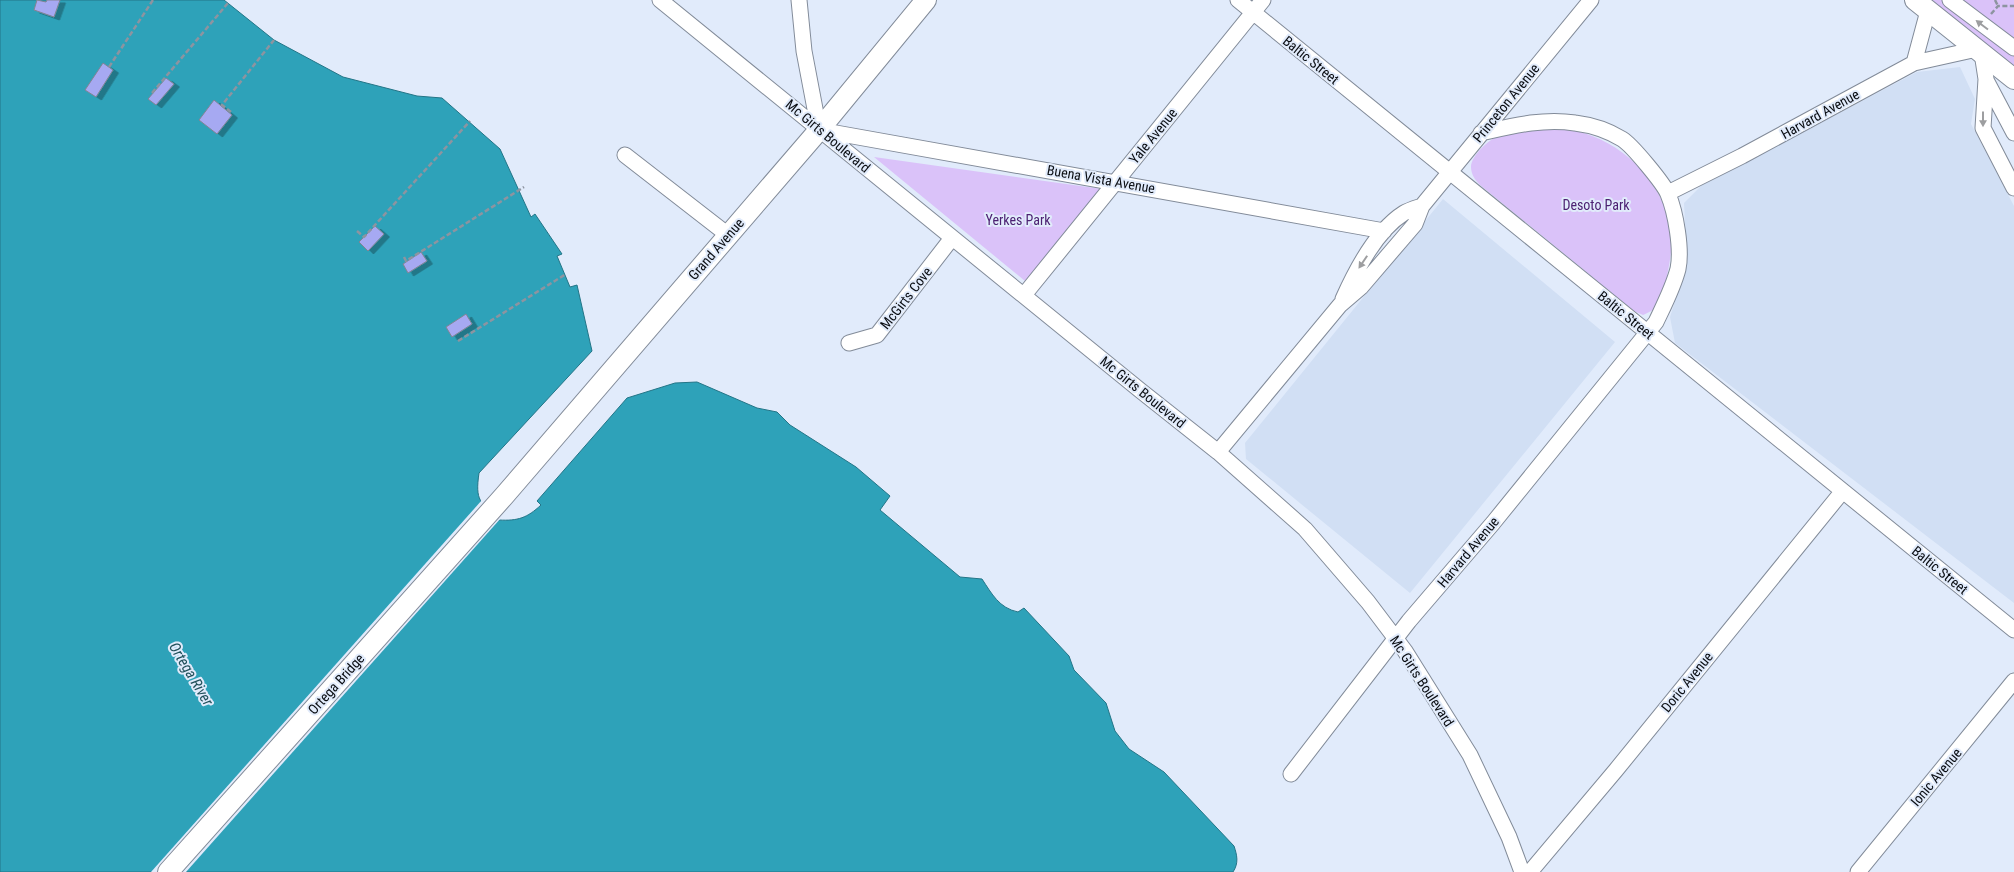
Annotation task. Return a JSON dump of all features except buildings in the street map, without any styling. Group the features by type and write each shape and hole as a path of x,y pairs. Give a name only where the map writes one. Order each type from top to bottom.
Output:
{"main road":[{"name":"Grand Avenue","path":"504,496 819,130 926,0"},
{"path":"1921,5 2014,79"},
{"name":"Ortega Bridge","path":"168,872 504,496"}],"street":[{"name":"Mc Girts Boulevard","path":"660,0 1218,452 1305,529 1368,602 1396,639 1470,755 1522,872"},
{"path":"799,0 804,51 819,130"},
{"name":"Baltic Street","path":"1238,0 2014,630"},
{"name":"Yale Avenue","path":"1024,295 1262,0"},
{"name":"Princeton Avenue","path":"1218,452 1340,305 1361,287 1415,224 1422,206 1591,0"},
{"path":"1950,0 2014,48"},
{"path":"1914,63 1921,5"},
{"path":"1979,51 1986,79 2014,134"},
{"name":"Harvard Avenue","path":"1291,774 1396,639 1656,322 1668,297 1678,268 1678,236 1668,193 1742,156 1914,63 1979,51"},
{"path":"1986,79 1983,128 2014,188"},
{"path":"1481,133 1539,122 1577,123 1604,131 1623,140 1640,157 1668,193"},
{"name":"Buena Vista Avenue","path":"819,130 1384,231"},
{"path":"625,155 728,235"},
{"name":"Princeton Avenue","path":"1340,305 1354,274 1384,231 1403,214 1422,206"},
{"name":"McGirts Cove","path":"849,343 877,335 952,238"},
{"name":"Doric Avenue","path":"1530,872 1616,770 1842,492"},
{"name":"Ionic Avenue","path":"1858,872 2014,681"}],"path":[{"path":"109,67 153,0"},
{"path":"1995,0 1998,6"},
{"path":"152,93 228,3"},
{"path":"1982,25 1998,6 2014,6"},
{"path":"231,112 222,105 274,40"},
{"path":"357,232 364,237 470,121"},
{"path":"404,256 406,260 524,187"},
{"path":"458,340 566,274"}],"shaded area":[{"path":"1960,67 1975,99 1971,124 2014,206 2014,603 1675,343 1670,317 1687,263 1684,203 1701,186 1917,72"},
{"path":"1443,199 1615,342 1410,593 1246,459 1245,443"}],"green space":[{"path":"1925,0 2014,0 2014,70"},
{"name":"Desoto Park","path":"1542,129 1574,130 1600,139 1629,158 1652,183 1661,198 1667,214 1672,242 1665,289 1661,300 1654,309 1643,315 1634,311 1480,185 1474,177 1471,167 1474,158 1481,148 1490,141 1499,136"},
{"name":"Yerkes Park","path":"874,157 1102,189 1025,281"}],"water":[{"name":"Ortega River","path":"0,0 224,0 274,40 343,77 417,96 442,98 500,149 531,217 535,214 562,254 557,256 570,287 577,285 592,351 479,473 478,490 480,500 487,509 499,520 506,520 522,518 536,509 541,505 537,501 627,398 675,383 697,382 757,408 777,412 790,425 856,467 890,496 880,510 960,577 982,579 1001,604 1018,612 1024,608 1069,656 1074,670 1106,703 1115,731 1129,749 1164,772 1234,846 1237,859 1233,872 0,872"}],"pier":[{"path":"482,500 501,518 186,872 151,872"}]}
